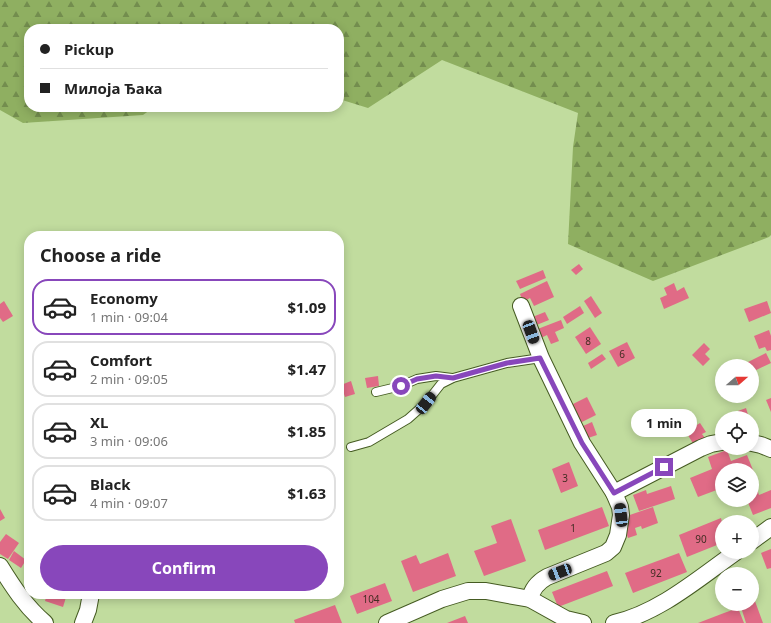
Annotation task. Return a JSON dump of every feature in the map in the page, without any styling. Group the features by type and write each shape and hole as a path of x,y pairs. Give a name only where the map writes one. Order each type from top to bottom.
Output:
{"street":[{"path":"522,306 540,358 582,443 614,493 620,507 621,515 618,535 613,548 606,553 547,576 539,581 531,593 530,599"},
{"path":"614,493 701,448 715,443"},
{"path":"759,445 771,449"},
{"path":"759,536 771,527"},
{"path":"614,623 642,614 662,603 726,559"},
{"path":"0,566 28,608 45,623"},
{"path":"387,623 442,599 468,591 486,591 530,599 566,619 583,623"},
{"path":"83,623 90,599"}],"lane":[{"path":"351,447 369,442 408,419 426,403 441,384 453,378 507,363 540,358"},
{"path":"376,392 401,386 417,379 436,376 453,378"}],"green space":[{"path":"0,0 771,0 771,235 653,281 568,244 573,147 578,113 442,60 368,108 344,101 344,24 24,24 24,112 147,112 143,115 23,123 0,110"}],"building":[{"path":"579,264 583,269 576,275 571,270"},
{"path":"543,270 546,278 520,289 516,281"},
{"path":"547,281 554,297 534,306 530,298 523,302 520,294"},
{"path":"674,283 677,291 684,287 689,298 664,309 660,298 667,295 664,288"},
{"path":"591,296 602,313 595,318 584,301"},
{"path":"4,301 13,316 3,322 0,318 0,304"},
{"path":"767,301 771,313 749,322 744,309"},
{"path":"580,306 584,313 567,324 563,317"},
{"path":"545,312 549,320 534,326 530,318"},
{"path":"561,320 564,328 555,332 559,341 551,344 547,335 539,339 535,330"},
{"path":"590,327 601,344 586,354 575,337"},
{"path":"769,330 771,336 771,350 767,351 765,347 759,349 754,336"},
{"path":"627,342 635,358 618,367 609,351"},
{"path":"704,343 710,349 705,354 710,359 703,366 692,355"},
{"path":"766,353 771,363 759,369 759,359 754,359"},
{"path":"602,354 606,359 591,369 588,363"},
{"path":"378,376 379,386 367,388 365,378"},
{"path":"351,381 355,394 345,397 344,384"},
{"path":"587,397 596,415 580,423 571,405"},
{"path":"771,398 771,412 766,400"},
{"path":"746,408 747,411 738,411"},
{"path":"592,422 597,435 588,438 583,426"},
{"path":"700,423 706,432 702,434 705,438 694,445 686,432"},
{"path":"715,454 729,455 731,461 747,455 750,463 715,463 715,491 698,497 690,478 712,469 708,457"},
{"path":"569,462 578,486 561,493 552,469"},
{"path":"671,486 675,499 639,511 633,495 646,490 647,494"},
{"path":"771,490 771,508 753,515 750,507 759,507 759,495"},
{"path":"602,507 609,526 545,550 538,530"},
{"path":"653,507 658,523 642,529 641,526 635,528 637,535 628,538 621,518"},
{"path":"0,509 5,518 0,521"},
{"path":"511,519 526,561 484,576 474,551 497,543 491,526"},
{"path":"715,520 715,546 687,557 679,535"},
{"path":"6,534 19,543 8,559 0,554 0,542"},
{"path":"771,549 771,568 767,569 761,553"},
{"path":"14,551 24,558 24,563 21,568 9,560"},
{"path":"448,553 456,576 413,592 401,561 416,555 420,564"},
{"path":"679,553 687,572 633,593 625,573"},
{"path":"607,571 613,586 558,607 552,592"},
{"path":"385,583 392,601 357,614 350,596"},
{"path":"46,599 65,599 63,607 45,601"},
{"path":"335,605 342,623 295,623 294,620"},
{"path":"730,611 739,611 744,623 698,623"},
{"path":"742,611 759,611 763,623 746,623"},
{"path":"465,616 468,623 447,623"}],"route":[{"path":"401,386 417,379 436,376 453,378 507,363 540,358 582,443 614,493 664,467"}]}
